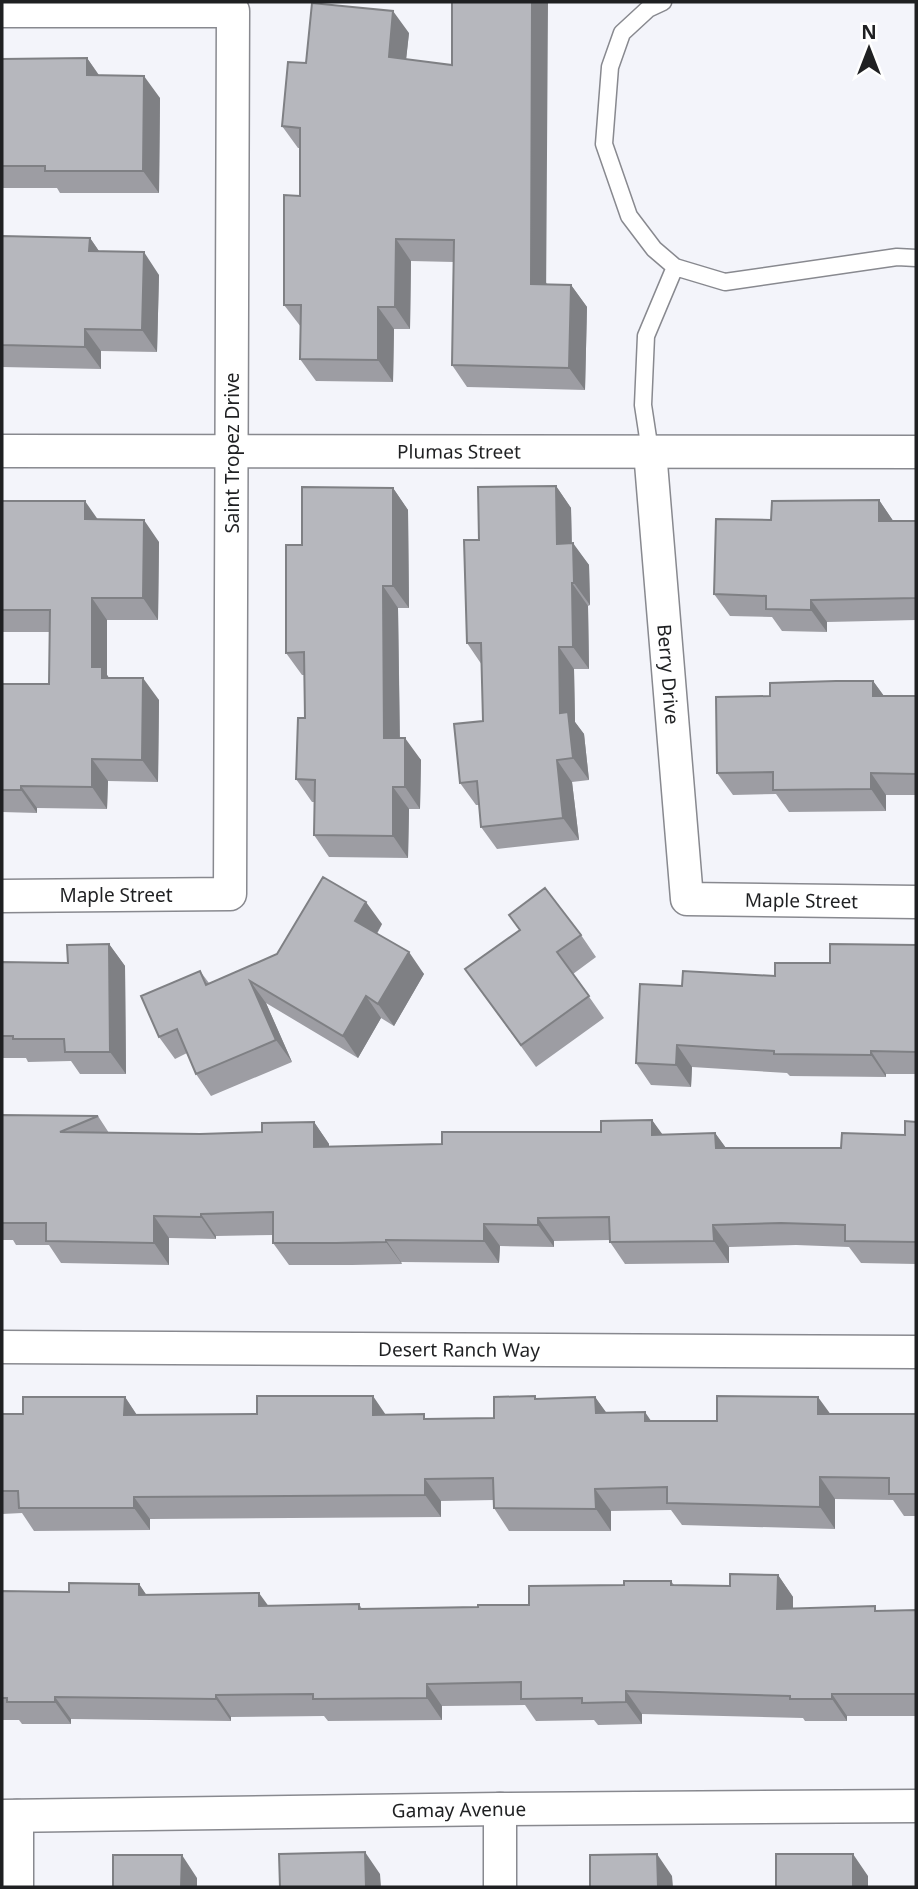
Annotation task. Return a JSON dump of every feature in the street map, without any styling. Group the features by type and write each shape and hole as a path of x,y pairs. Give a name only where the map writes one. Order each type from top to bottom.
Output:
{"street":[{"name":"Saint Tropez Drive","path":"2,10 233,11 230,894"},
{"name":"Berry Drive","path":"650,451 687,899"},
{"name":"Plumas Street","path":"2,452 916,452"},
{"name":"Maple Street","path":"2,896 230,894"},
{"name":"Maple Street","path":"687,899 916,902"},
{"name":"Desert Ranch Way","path":"2,1347 916,1352"},
{"name":"Gamay Avenue","path":"9,1816 916,1806"},
{"path":"500,1809 500,1887"},
{"path":"9,1816 17,1887"}],"lane":[{"path":"663,2 648,9 622,33 610,68 604,144 629,216 654,249 675,267 725,282 898,257 916,258"},
{"path":"650,451 643,405 646,337 675,267"}],"building":[{"path":"452,2 532,2 531,284 571,285 569,368 452,365 454,240 396,239 395,307 378,307 378,360 300,359 301,305 284,305 284,195 300,196 300,128 282,126 288,62 306,63 312,3 393,11 389,57 452,65"},
{"path":"87,58 87,75 144,76 143,171 45,171 45,166 2,166 2,59"},
{"path":"2,236 90,238 89,251 144,252 142,330 85,329 85,347 2,345"},
{"path":"556,486 557,544 573,543 574,583 573,647 559,647 560,713 568,712 573,758 557,760 563,818 481,827 477,781 460,783 454,724 483,721 481,643 467,643 464,540 479,540 478,487"},
{"path":"302,487 393,488 393,586 383,586 384,738 405,738 405,787 393,787 393,836 314,835 315,780 296,779 298,718 305,718 304,652 286,653 286,545 302,545"},
{"path":"879,500 879,521 916,521 916,598 811,600 811,610 766,609 766,596 714,594 716,519 771,520 772,501"},
{"path":"2,501 85,501 85,519 144,520 143,598 92,598 92,667 102,667 102,678 143,678 142,760 92,759 92,787 21,786 21,790 2,790 2,684 49,684 50,610 2,610"},
{"path":"873,681 873,696 916,696 916,774 871,773 871,789 773,790 773,772 717,773 716,697 770,696 770,683"},
{"path":"323,877 366,902 355,921 409,952 378,1004 366,996 343,1036 250,981 276,1040 196,1074 177,1029 159,1037 141,996 200,971 206,985 277,954"},
{"path":"545,888 581,935 557,952 589,996 521,1045 465,969 520,930 509,915"},
{"path":"109,944 110,1052 65,1052 64,1039 13,1039 13,1036 2,1036 2,962 68,963 67,945"},
{"path":"830,944 916,945 916,1052 871,1051 871,1055 774,1054 774,1051 677,1045 676,1065 636,1063 640,984 682,986 683,971 775,976 775,963 830,963"},
{"path":"2,1115 98,1116 60,1132 262,1132 262,1123 314,1122 314,1147 442,1144 442,1132 601,1132 601,1121 652,1120 652,1135 715,1133 716,1148 841,1148 842,1133 905,1135 905,1121 916,1122 916,1242 845,1241 845,1225 781,1223 713,1225 714,1241 610,1242 609,1217 538,1218 538,1225 484,1224 484,1241 273,1243 273,1212 201,1214 201,1217 154,1216 154,1243 46,1241 46,1223 2,1223"},
{"path":"257,1396 373,1396 373,1415 424,1414 424,1419 494,1418 494,1397 595,1397 596,1413 645,1412 645,1421 717,1421 717,1396 818,1397 818,1414 916,1414 916,1494 889,1494 889,1478 820,1477 820,1507 667,1503 667,1487 595,1489 596,1509 494,1508 493,1478 425,1479 425,1495 134,1497 134,1508 19,1508 18,1491 2,1491 2,1414 23,1414 23,1397 125,1397 124,1415 257,1414"},
{"path":"730,1574 778,1575 777,1609 875,1606 875,1611 916,1610 916,1694 832,1694 832,1699 790,1699 790,1696 626,1691 626,1702 582,1703 582,1698 521,1699 521,1682 427,1684 427,1698 313,1699 313,1694 216,1695 216,1699 55,1697 55,1702 7,1702 7,1698 2,1698 2,1591 69,1592 69,1583 139,1584 139,1595 259,1593 259,1606 359,1604 359,1609 478,1607 529,1605 529,1586 624,1585 624,1581 671,1581 671,1585 730,1586"},
{"path":"365,1852 366,1887 280,1887 279,1854"},
{"path":"657,1854 658,1887 590,1887 590,1855"},
{"path":"776,1854 853,1854 853,1887 776,1887"},
{"path":"113,1855 182,1855 181,1887 113,1887"}]}
